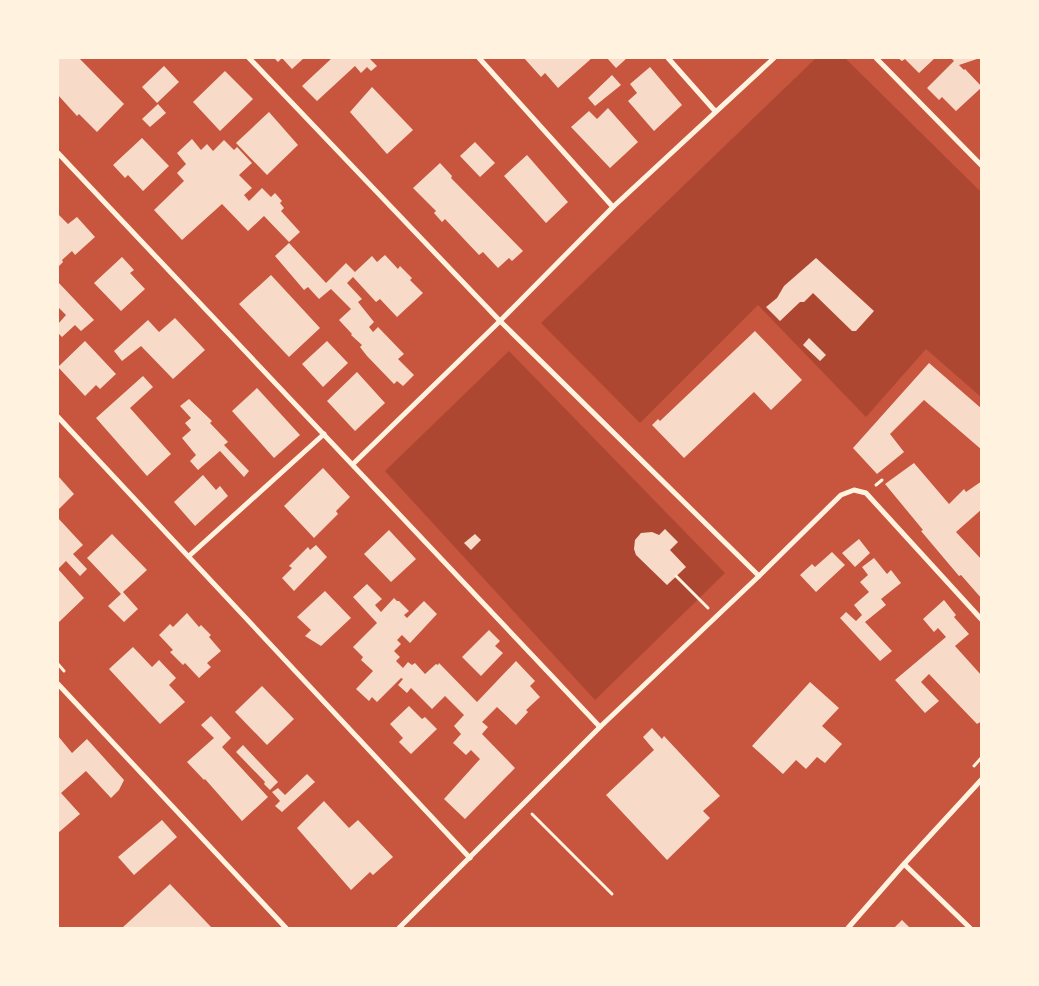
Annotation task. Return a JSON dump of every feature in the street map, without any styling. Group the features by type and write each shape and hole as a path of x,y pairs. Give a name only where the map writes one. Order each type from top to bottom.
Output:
{"street":[{"path":"249,58 500,321 759,576"},
{"path":"479,58 613,207"},
{"path":"668,58 715,111"},
{"path":"353,464 500,321 613,207 774,58"},
{"path":"876,58 982,166"},
{"path":"58,154 600,727"},
{"path":"58,417 470,858"},
{"path":"189,556 324,434"},
{"path":"399,928 600,727 841,495 854,490 866,493 982,620"},
{"path":"58,684 286,928"},
{"path":"848,928 982,780"},
{"path":"904,864 970,928"}],"path":[{"path":"676,576 716,616"},
{"path":"523,805 612,894"}],"shaded area":[{"path":"816,58 845,58 981,192 981,397 926,349 866,417 758,305 640,423 541,323"},
{"path":"509,351 725,573 595,700 385,471"}],"building":[{"path":"58,58 79,58 124,104 97,132 79,114 77,116 58,95"},
{"path":"274,58 282,58 278,62"},
{"path":"282,58 304,58 292,69"},
{"path":"332,58 369,58 377,66 371,71 367,67 361,73 355,66 317,101 302,86"},
{"path":"524,58 592,58 558,88 545,73 541,77"},
{"path":"607,58 627,58 616,68"},
{"path":"898,58 935,58 919,73 905,59 902,61"},
{"path":"951,58 980,58 959,65 982,87 956,111 942,97 939,100 927,88 954,61"},
{"path":"164,66 179,82 157,103 142,87"},
{"path":"650,67 682,105 654,131 628,101 637,93 630,84"},
{"path":"225,71 253,99 220,131 193,102"},
{"path":"612,75 621,85 595,106 588,98"},
{"path":"372,87 413,130 387,154 350,112"},
{"path":"158,104 166,113 150,127 142,119"},
{"path":"608,108 638,142 610,168 571,127 589,111 597,119"},
{"path":"269,112 298,145 267,175 236,143"},
{"path":"142,138 169,166 143,191 128,175 125,178 113,165"},
{"path":"192,139 201,150 207,144 213,151 224,140 234,150 237,147 252,163 239,175 252,188 244,195 249,201 262,188 271,197 275,193 282,201 280,203 284,208 281,211 300,232 289,242 264,216 248,231 222,204 182,240 154,210 184,181 177,173 186,164 177,153"},
{"path":"475,142 495,163 480,177 460,156"},
{"path":"527,155 568,202 546,223 504,176"},
{"path":"440,163 452,176 451,178 523,251 512,261 509,258 498,268 483,252 479,255 445,219 442,222 434,213 436,211 413,188"},
{"path":"58,214 68,224 77,217 95,237 75,255 72,251 62,260 63,262 58,267"},
{"path":"289,243 326,283 346,263 355,272 372,256 377,262 385,255 398,269 400,266 412,278 410,280 423,293 397,317 380,299 376,302 353,277 347,283 362,299 358,302 374,322 369,327 373,332 378,327 404,354 398,359 414,375 403,386 397,381 394,384 367,356 360,347 362,345 339,320 351,309 331,289 319,299 308,287 304,290 275,256"},
{"path":"122,257 134,270 130,273 145,289 121,311 94,283"},
{"path":"816,258 874,311 856,331 852,331 813,293 804,302 800,302 780,321 766,307 777,298 784,286"},
{"path":"271,275 320,328 289,357 239,304"},
{"path":"58,282 94,320 81,331 75,325 62,337 58,333 58,324 66,315 58,307"},
{"path":"175,318 205,350 173,379 141,346 122,361 114,351 148,320 159,332"},
{"path":"755,331 802,380 771,410 754,392 684,458 652,425 658,419 660,421"},
{"path":"809,338 826,355 820,361 803,345"},
{"path":"85,341 116,374 100,389 96,385 85,396 58,367"},
{"path":"327,341 348,363 323,387 302,364"},
{"path":"929,363 982,409 982,450 924,400 890,434 904,452 877,474 853,448"},
{"path":"357,372 385,403 355,431 327,401"},
{"path":"143,376 153,387 130,408 171,454 147,476 96,418"},
{"path":"257,388 300,435 274,458 232,411"},
{"path":"189,399 212,421 210,423 228,442 224,445 249,471 244,477 220,451 198,470 190,461 196,455 182,438 191,430 185,423 191,418 180,406"},
{"path":"914,463 949,504 964,489 966,492 982,481 982,509 956,532 982,560 982,599 961,575 959,576 921,531 923,530 885,484"},
{"path":"323,468 350,497 336,511 338,514 314,538 284,506"},
{"path":"203,475 216,490 220,486 228,496 195,526 174,502"},
{"path":"58,476 74,494 58,510"},
{"path":"58,518 83,545 73,554 87,569 80,576 66,561 58,569"},
{"path":"665,529 678,542 670,550 686,567 667,585 636,555 634,549 635,540 641,533 652,532 659,535"},
{"path":"389,530 416,559 391,582 364,554"},
{"path":"112,534 147,570 123,592 138,609 124,622 108,606 121,594 87,558"},
{"path":"475,534 481,540 471,550 464,543"},
{"path":"859,539 870,553 855,567 842,553"},
{"path":"316,545 327,557 294,591 282,578 292,568 289,566 308,547 310,550"},
{"path":"832,552 845,565 816,592 800,575 812,564 815,567"},
{"path":"874,558 887,574 891,570 901,583 881,599 886,605 865,622 892,651 880,661 840,618 846,612 856,621 862,615 854,605 869,592 860,582 868,575 862,567"},
{"path":"58,569 84,598 58,623"},
{"path":"367,584 382,599 375,605 381,612 394,598 409,611 404,615 407,618 424,601 437,614 410,643 402,635 397,640 401,644 394,651 400,657 396,661 403,668 408,662 412,665 415,663 425,674 439,663 477,702 516,661 535,681 530,686 540,697 526,710 528,712 516,725 497,707 482,722 488,727 482,734 515,768 465,819 444,799 480,759 471,750 466,755 453,743 461,734 454,726 464,715 445,696 432,709 411,688 407,693 398,685 403,679 401,678 377,702 372,697 369,701 356,689 373,671 361,660 363,657 353,647 377,623 353,597"},
{"path":"325,591 351,618 321,646 305,636 311,630 297,617"},
{"path":"944,600 956,615 954,617 969,634 955,646 982,676 982,721 977,724 929,674 921,682 939,701 925,713 895,680 946,637 938,628 934,632 923,619"},
{"path":"187,613 199,627 201,625 211,635 209,637 221,651 207,663 211,667 199,678 185,663 183,665 170,652 173,650 159,635 170,624 173,627"},
{"path":"489,630 500,641 495,646 503,653 481,676 462,657"},
{"path":"133,647 152,667 159,660 176,678 169,685 185,702 160,724 109,669"},
{"path":"810,682 839,708 822,726 842,744 825,763 817,757 806,769 796,760 783,774 752,746"},
{"path":"262,686 294,719 267,745 235,712"},
{"path":"409,706 422,719 425,717 437,729 411,754 399,742 403,738 390,724"},
{"path":"211,716 231,738 222,747 268,797 242,821 205,779 187,762 214,738 201,725"},
{"path":"652,728 662,739 664,736 720,796 703,811 710,818 667,860 606,795 654,750 643,737"},
{"path":"58,736 72,753 87,739 124,780 119,790 111,798 86,771 61,793 80,814 58,833"},
{"path":"243,745 278,782 270,790 264,784 265,782 236,752"},
{"path":"307,774 315,782 282,812 275,806 280,801 272,792 278,788 285,795"},
{"path":"324,801 349,828 358,820 393,857 373,875 370,872 351,890 297,828"},
{"path":"162,820 177,837 134,875 118,857"},
{"path":"170,884 212,928 122,928"},
{"path":"902,920 910,928 894,928"}]}
